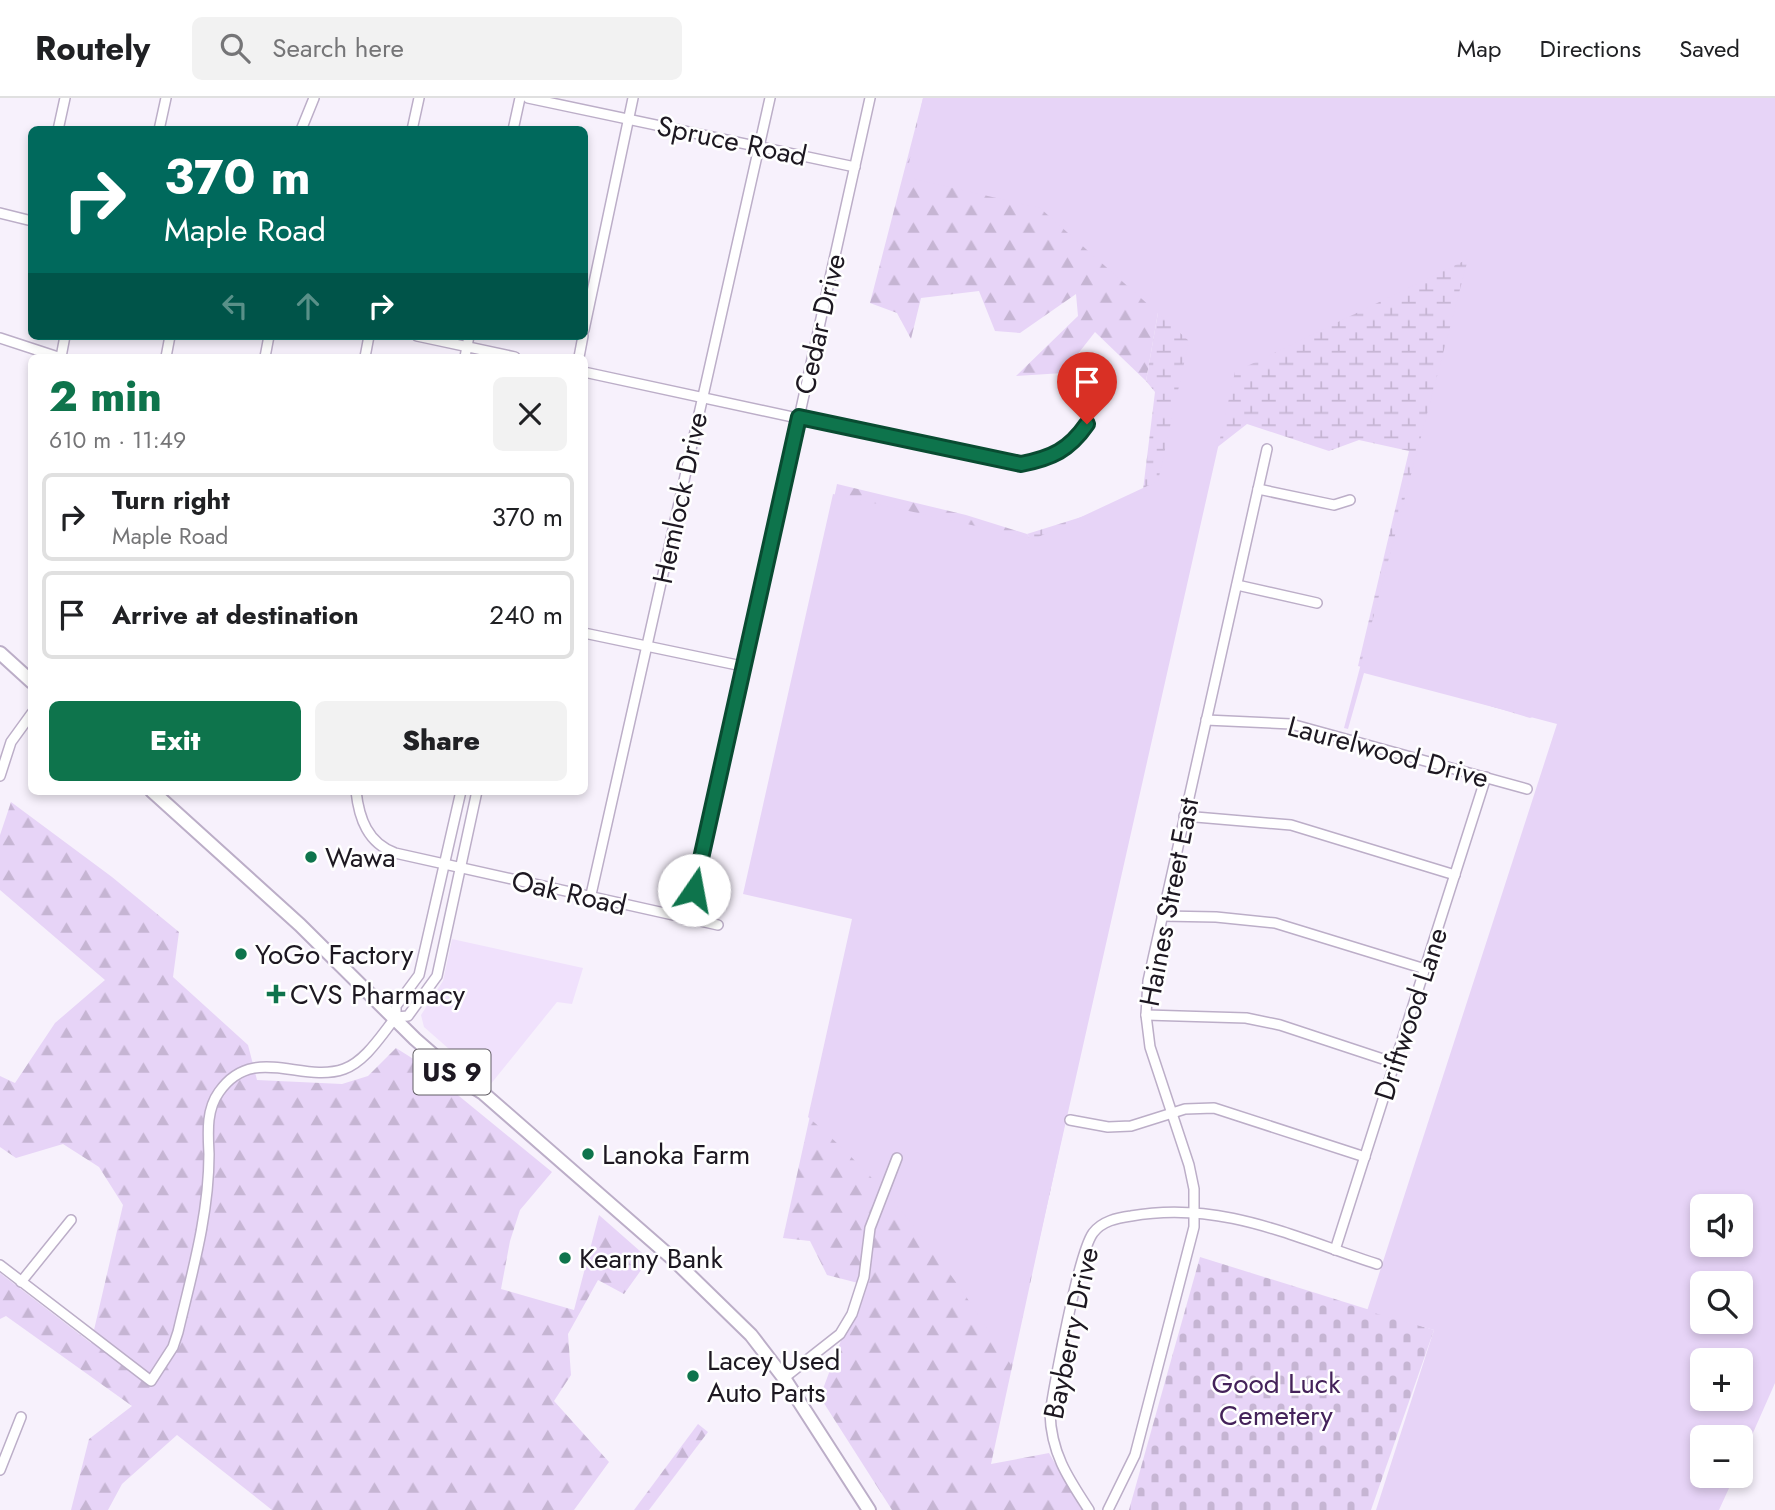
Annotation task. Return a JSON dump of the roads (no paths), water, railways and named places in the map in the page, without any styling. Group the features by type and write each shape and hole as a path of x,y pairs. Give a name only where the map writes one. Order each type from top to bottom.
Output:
{"highway":[{"path":"0,653 28,678"},
{"name":"US 9","path":"156,795 300,925 345,973 396,1017 415,1039 462,1080 482,1093 673,1259 751,1335 784,1378 869,1510"}],"street":[{"path":"59,126 65,98"},
{"path":"160,126 166,98"},
{"path":"303,126 314,98"},
{"path":"413,126 419,98"},
{"path":"514,126 520,98"},
{"name":"Spruce Road","path":"528,98 855,167"},
{"path":"588,311 633,98"},
{"name":"Hemlock Drive","path":"590,899 770,98"},
{"name":"Cedar Drive","path":"684,919 694,890 870,98"},
{"path":"0,213 28,220"},
{"path":"0,338 50,354"},
{"path":"437,340 502,354"},
{"path":"465,354 468,340"},
{"path":"588,373 1021,464 1041,460 1074,443 1087,424"},
{"name":"Haines Street East","path":"1108,1510 1135,1455 1192,1247 1196,1211 1189,1165 1154,1065 1146,1015 1148,981 1267,449"},
{"path":"1258,489 1334,505 1350,500"},
{"path":"1237,584 1317,603"},
{"path":"588,634 742,666"},
{"path":"0,776 11,742 28,719"},
{"name":"Laurelwood Drive","path":"1206,720 1292,724 1527,789"},
{"name":"Driftwood Lane","path":"1335,1250 1486,778"},
{"name":"Oak Road","path":"357,795 365,828 380,848 590,899 718,925"},
{"path":"0,1265 151,1381 173,1347 187,1293 208,1198 209,1122 219,1092 237,1075 250,1069 276,1067 329,1072 345,1069 363,1056 396,1017 396,1006 419,975 460,795"},
{"path":"396,1017 408,1016 430,989 440,964 476,795"},
{"path":"1184,817 1290,825 1455,875"},
{"path":"1162,916 1216,916 1275,923 1425,969"},
{"path":"431,922 447,926"},
{"path":"1146,1015 1246,1018 1280,1025 1395,1063"},
{"path":"1070,1120 1108,1127 1130,1126 1200,1107 1214,1108 1365,1157"},
{"path":"784,1378 835,1339 852,1314 864,1277 870,1228 897,1158"},
{"name":"Bayberry Drive","path":"1089,1510 1059,1464 1051,1432 1050,1413 1088,1240 1099,1226 1116,1219 1165,1209 1222,1213 1377,1264"},
{"path":"21,1282 71,1220"},
{"path":"0,1470 21,1417"}],"place":[{"name":"Wawa","path":"311,857"},
{"name":"YoGo Factory","path":"241,954"},
{"name":"CVS Pharmacy","path":"276,994"},
{"name":"Lanoka Farm","path":"588,1154"},
{"name":"Kearny Bank","path":"565,1258"},
{"name":"Lacey Used Auto Parts","path":"693,1376"}],"park label":[{"name":"Good Luck Cemetery","path":"1276,1399"}]}
